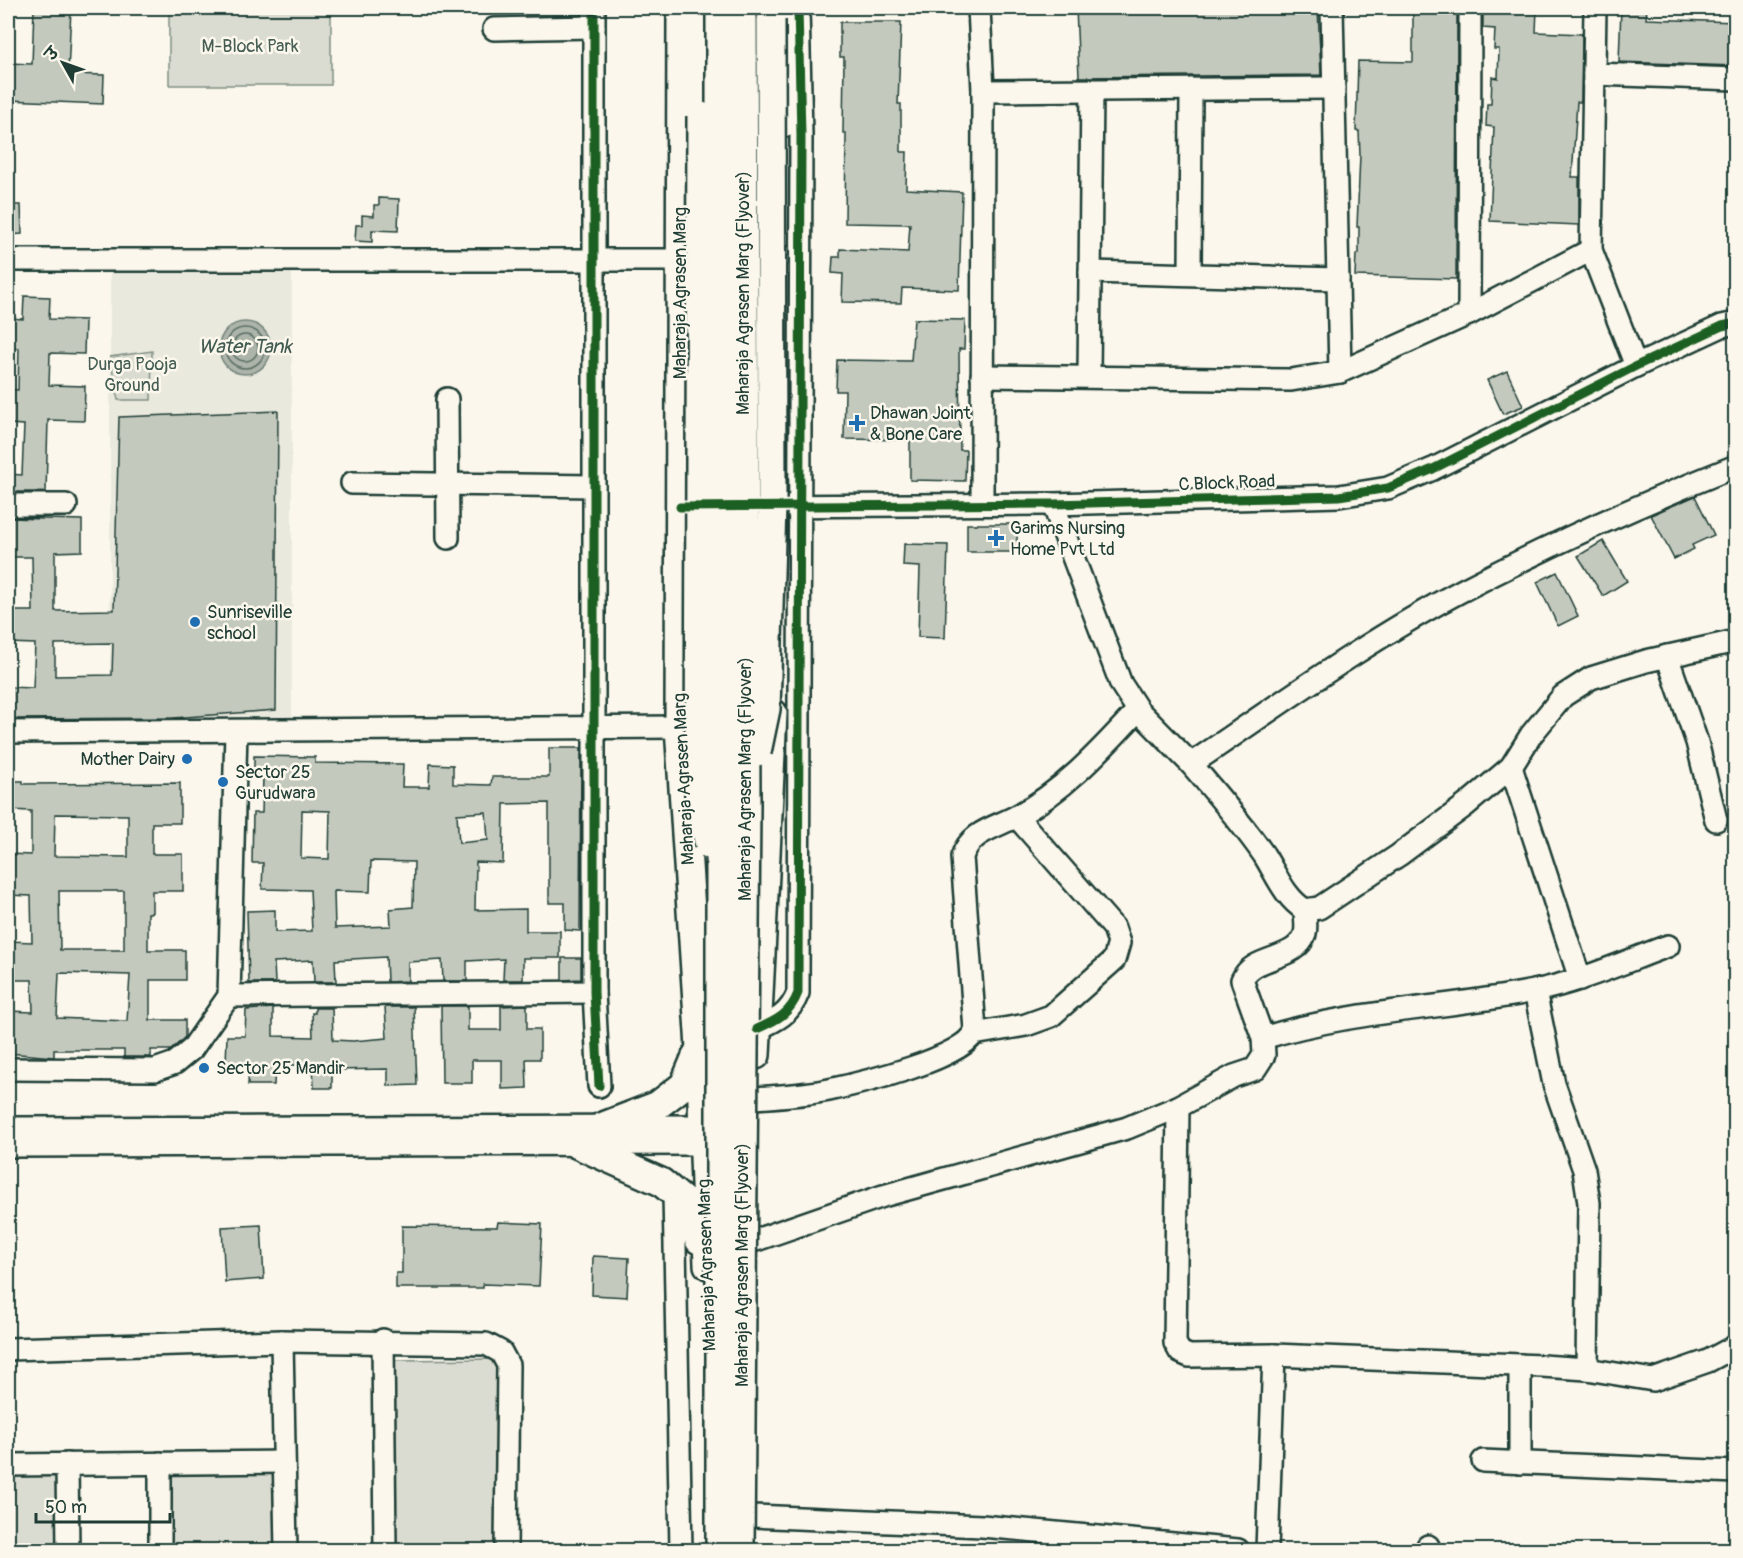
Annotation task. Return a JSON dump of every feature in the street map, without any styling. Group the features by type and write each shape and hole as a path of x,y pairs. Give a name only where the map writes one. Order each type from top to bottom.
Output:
{"main road":[{"name":"Maharaja Agrasen Marg","path":"681,8 679,727 700,1048 701,1135 708,1263 713,1550"},
{"path":"700,8 699,800 720,896"},
{"name":"Maharaja Agrasen Marg (Flyover)","path":"720,8 720,1551"},
{"name":"Maharaja Agrasen Marg (Flyover)","path":"740,1551 746,805 743,8"},
{"path":"746,805 766,709 772,505 774,12"},
{"path":"753,1551 753,1241 757,1029 792,505 785,31 774,12"},
{"path":"601,1127 658,1105 684,1085 700,1048"},
{"path":"576,1144 661,1182 686,1203 708,1263"}],"street":[{"path":"757,1029 783,1017 793,1007 798,993 792,505 801,135 798,8"},
{"path":"979,8 983,91 982,503"},
{"path":"1332,8 1340,372"},
{"path":"1469,314 1470,8"},
{"path":"1594,8 1591,250 1636,366"},
{"path":"494,29 594,17 594,992 599,1086"},
{"path":"1594,74 1736,79"},
{"path":"983,91 1334,88"},
{"path":"1190,274 1191,89"},
{"path":"1089,376 1092,90"},
{"path":"982,376 1291,380 1340,372 1469,314 1591,250"},
{"path":"8,261 679,260"},
{"path":"1090,272 1338,279"},
{"name":"C Block Road","path":"680,507 1053,504 1339,496 1388,488 1433,469 1636,366 1722,326 1736,323"},
{"path":"447,399 447,538"},
{"path":"1191,764 1357,653 1461,591 1575,536 1736,466"},
{"path":"352,483 594,486"},
{"path":"1053,504 1106,650 1121,684 1138,710 1191,764 1231,810 1264,855 1294,904 1305,910 1319,908 1399,855 1466,805 1511,767 1531,735 1563,696 1591,678 1667,656 1736,641"},
{"path":"8,506 66,505"},
{"path":"1667,656 1697,742 1716,820"},
{"path":"974,1034 962,857 966,845 977,835 1017,817 1060,788 1097,754 1138,710"},
{"path":"8,732 679,727"},
{"path":"8,1069 155,1070 175,1063 192,1049 229,996 236,731"},
{"path":"1511,767 1580,979"},
{"path":"755,1098 830,1090 888,1074 939,1058 966,1044 974,1034 1026,1025 1051,1016 1114,960 1119,943 1114,928 1017,817"},
{"path":"753,1241 883,1196 1127,1128 1178,1107 1220,1082 1255,1069 1264,1054 1263,1038 1242,980 1246,970 1300,944 1306,933 1305,910"},
{"path":"1263,1038 1345,1017 1534,991 1580,979 1668,946"},
{"path":"1534,991 1554,1083 1584,1170 1589,1203 1587,1369"},
{"path":"229,996 594,992"},
{"path":"1178,1107 1175,1343 1180,1352 1189,1356 1274,1355 1520,1365 1587,1369 1653,1380 1708,1361 1736,1346"},
{"path":"8,1128 601,1127 701,1135"},
{"path":"8,1146 576,1144 701,1135"},
{"path":"674,1194 681,1551"},
{"path":"383,1340 385,1551"},
{"path":"8,1349 282,1341 383,1340 486,1344 501,1353 508,1365 506,1551"},
{"path":"282,1341 286,1551"},
{"path":"1267,1551 1274,1355"},
{"path":"1520,1365 1520,1463"},
{"path":"8,1465 284,1461"},
{"path":"1483,1461 1736,1472"},
{"path":"160,1463 160,1551"},
{"path":"67,1464 68,1551"},
{"path":"752,1516 981,1526 1238,1551"}],"shaded area":[{"path":"292,272 292,722 110,723 110,273"}],"green space":[{"name":"M-Block Park","path":"169,8 331,8 331,85 169,85"},
{"name":"Durga Pooja Ground","path":"152,351 151,400 118,400 110,357"},
{"path":"496,1359 497,1550 391,1550 390,1360"},
{"path":"276,1470 276,1550 169,1550 169,1471"},
{"path":"58,1475 59,1550 8,1550 8,1476"}],"water":[{"name":"Water Tank","path":"240,322 250,322 264,329 271,348 264,367 250,374 240,374 230,370 223,363 219,353 219,343 223,333 230,326"}],"building":[{"path":"34,8 71,8 68,74 104,75 103,104 8,100 8,63 32,64"},
{"path":"1076,8 1318,8 1321,75 1079,77"},
{"path":"1488,8 1537,8 1536,32 1582,34 1581,102 1577,102 1572,177 1579,177 1579,225 1490,221 1494,127 1486,126 1487,104 1491,104 1492,77 1498,78 1499,49 1494,49 1495,29 1483,28 1483,14 1488,14"},
{"path":"1621,8 1647,8 1646,19 1736,22 1736,66 1619,62"},
{"path":"1413,13 1457,13 1456,279 1355,276 1356,254 1359,254 1359,227 1357,227 1360,155 1359,131 1356,131 1358,61 1413,62"},
{"path":"840,22 901,22 898,104 901,104 901,152 907,152 906,189 962,192 959,290 902,288 901,303 842,302 843,274 832,273 833,257 840,257 840,249 908,252 910,224 845,223 846,133 843,133 844,57 840,57"},
{"path":"379,198 399,199 398,231 372,230 372,242 355,241 356,225 362,225 362,215 374,216 374,205 379,205"},
{"path":"8,205 21,205 22,234 8,235"},
{"path":"24,296 50,297 49,319 85,320 84,354 50,353 49,385 85,386 84,421 48,420 46,492 8,492 8,474 22,475 24,425 8,424 8,389 18,390 19,348 8,348 8,318 23,319"},
{"path":"914,319 965,320 964,349 959,349 960,450 966,450 965,481 910,480 910,440 844,439 845,391 836,391 837,360 911,361"},
{"path":"1507,371 1523,406 1503,414 1487,380"},
{"name":"Sunriseville school","path":"278,411 276,710 173,718 8,719 8,687 33,688 35,644 8,643 8,611 33,611 32,557 8,557 8,518 82,520 82,551 55,552 55,611 114,610 119,417","holes":["113,643 112,675 55,676 55,644"]},
{"path":"1695,496 1714,535 1692,545 1694,549 1674,559 1651,515"},
{"path":"967,524 1017,524 1017,552 967,552"},
{"path":"1603,541 1627,581 1603,596 1578,556"},
{"path":"904,544 948,545 945,638 918,637 920,567 903,566"},
{"path":"1557,572 1578,616 1558,626 1537,582"},
{"path":"549,748 581,748 580,931 565,930 565,903 549,903 549,803 504,804 503,863 476,862 475,910 526,909 526,931 560,931 560,958 523,958 523,980 503,980 504,959 467,961 467,981 443,981 442,960 408,962 408,981 387,982 386,957 335,960 336,982 314,982 313,960 274,962 275,983 249,983 247,911 275,910 275,932 312,931 310,890 262,889 263,863 252,863 253,813 262,813 263,776 254,776 254,756 315,757 315,763 403,764 402,787 429,787 430,764 453,765 453,784 491,785 492,777 549,777","holes":["302,810 330,811 329,859 301,858","486,812 488,840 459,843 457,814","371,861 414,862 413,907 390,909 391,926 335,928 334,891 370,892"]},
{"path":"8,781 23,781 23,784 180,783 180,823 152,823 152,854 183,854 183,891 152,891 152,913 148,913 148,950 185,950 185,980 150,980 150,1020 185,1020 185,1037 171,1050 151,1050 151,1057 124,1057 124,1050 54,1050 54,1057 8,1053 8,1011 33,1012 32,980 8,980 8,941 32,942 31,896 8,895 8,854 31,855 31,811 8,810","holes":["55,814 128,815 128,857 54,856","59,891 124,891 124,950 60,950","59,973 130,975 127,1021 57,1018"]},
{"path":"562,958 581,958 581,979 562,980"},
{"path":"527,1005 527,1029 540,1029 540,1059 526,1059 527,1088 502,1089 502,1060 472,1060 472,1083 442,1083 441,1006 468,1006 468,1030 501,1030 501,1006"},
{"path":"385,1007 414,1007 417,1085 388,1086 388,1069 332,1070 332,1088 314,1088 313,1065 275,1065 274,1085 248,1085 249,1064 226,1064 227,1036 245,1036 246,1010 273,1008 273,1036 313,1037 312,1013 315,1013 315,1008 332,1008 333,1040 353,1041 387,1038"},
{"path":"498,1222 542,1224 539,1286 483,1284 483,1288 396,1288 396,1273 402,1273 402,1226 497,1227"},
{"path":"261,1225 264,1279 225,1282 222,1227"},
{"path":"593,1256 629,1258 627,1297 592,1295"}],"cycle path":[{"path":"594,8 594,992 599,1086"},
{"path":"757,1029 782,1016 798,993 801,135 798,8"},
{"path":"680,507 1053,504 1339,496 1388,488 1433,469 1636,366 1722,326 1736,323"}],"place":[{"name":"Dhawan Joint & Bone Care","path":"857,423"},
{"name":"Garims Nursing Home Pvt Ltd","path":"996,538"},
{"name":"Sunriseville school","path":"195,622"},
{"name":"Mother Dairy","path":"187,759"},
{"name":"Sector 25 Gurudwara","path":"223,782"},
{"name":"Sector 25 Mandir","path":"204,1068"}]}
